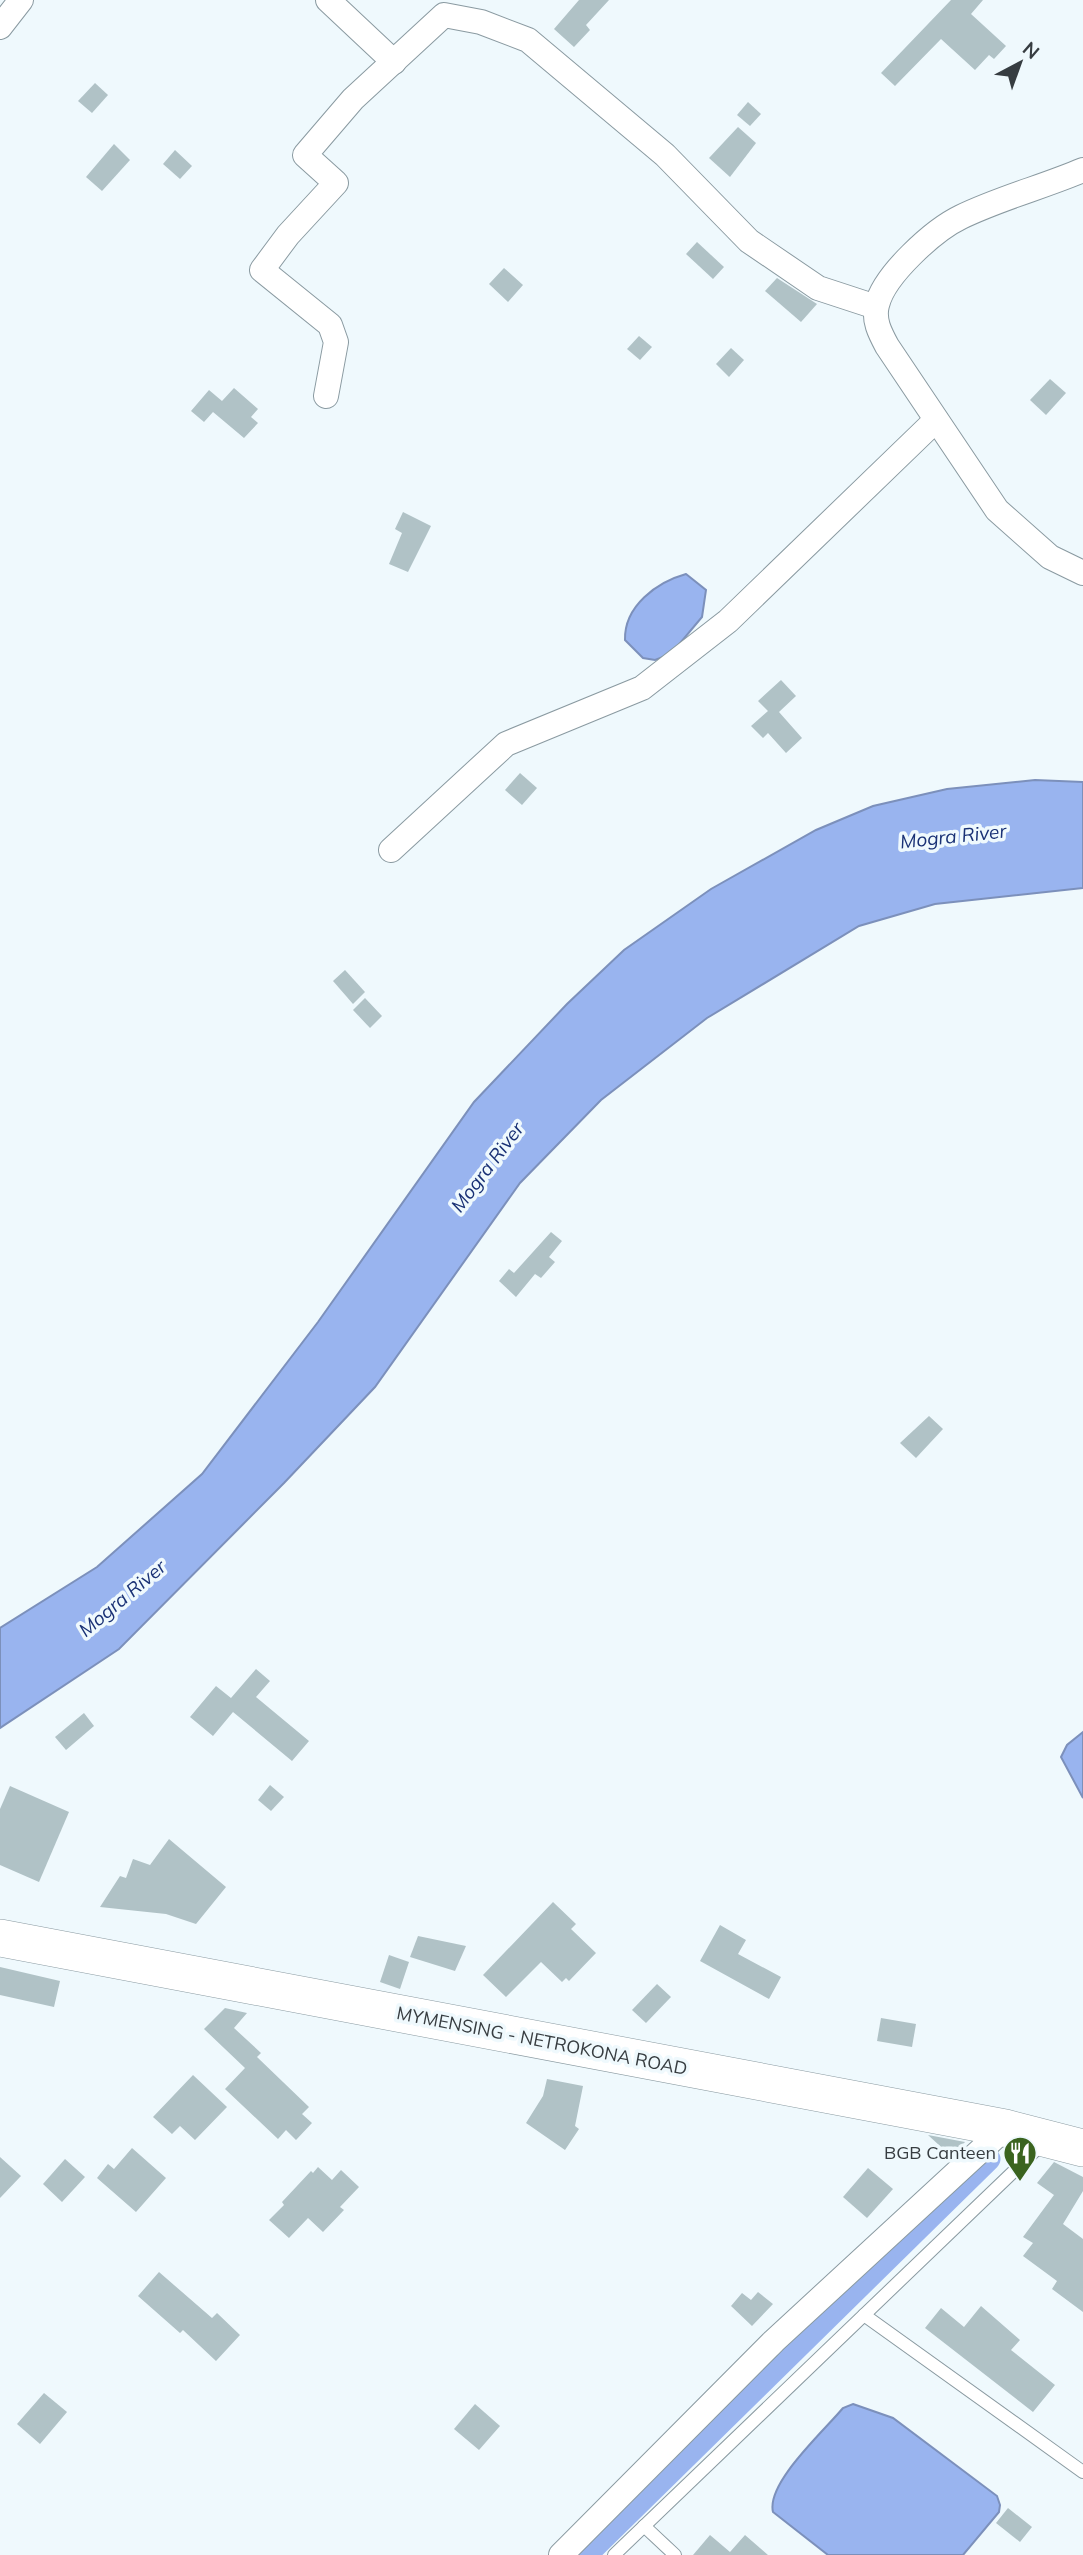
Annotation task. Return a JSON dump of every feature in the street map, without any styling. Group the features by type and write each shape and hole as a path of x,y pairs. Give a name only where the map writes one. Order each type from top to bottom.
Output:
{"main road":[{"name":"MYMENSING - NETROKONA ROAD","path":"0,1938 1005,2128 1083,2148"}],"street":[{"path":"0,27 21,0"},
{"path":"328,0 394,62"},
{"path":"326,396 336,342 330,325 262,270 288,235 336,183 305,155 353,99 444,15 481,22 528,40 665,155 749,241 818,288 876,307"},
{"path":"1083,170 958,218 903,264 884,285 876,307 877,327 887,346 997,510 1050,557 1083,573"},
{"path":"390,850 506,744 642,688 728,621 936,420"},
{"path":"561,2555 774,2341 1005,2128"}],"lane":[{"path":"614,2555 1038,2148 1072,2149 1083,2154"},
{"path":"864,2315 1083,2472"},
{"path":"644,2526 675,2555"}],"water":[{"path":"686,574 706,590 702,617 671,654 655,660 643,658 625,640 630,616 644,597 654,589"},
{"name":"Mogra River","path":"1035,780 1083,782 1083,888 935,904 859,926 707,1018 601,1100 520,1183 375,1387 284,1483 119,1649 0,1728 0,1628 97,1567 202,1474 318,1322 474,1102 567,1004 624,950 711,889 816,830 873,806 947,789"},
{"path":"1083,1732 1083,1798 1061,1757 1067,1745"},
{"path":"853,2404 893,2418 997,2496 999,2512 963,2555 828,2555 773,2512 773,2500 787,2472 843,2408"}],"building":[{"path":"579,0 609,0 586,25 590,30 574,47 554,29"},
{"path":"951,0 983,0 971,14 1006,46 994,59 989,55 975,70 941,39 895,86 881,73"},
{"path":"95,83 108,95 92,113 78,101"},
{"path":"748,102 761,114 750,126 737,115"},
{"path":"738,127 756,143 730,177 709,158"},
{"path":"114,144 130,160 102,191 86,177"},
{"path":"175,150 192,166 180,179 163,164"},
{"path":"697,242 724,267 713,279 686,254"},
{"path":"504,268 523,285 508,302 489,284"},
{"path":"777,278 817,304 801,322 765,291"},
{"path":"639,336 652,347 640,360 627,349"},
{"path":"731,348 744,360 729,377 716,364"},
{"path":"1050,379 1066,393 1046,415 1030,400"},
{"path":"234,388 258,409 251,417 258,423 244,438 213,412 204,422 191,411 209,390 222,401"},
{"path":"403,512 431,526 408,572 389,564 402,533 395,529"},
{"path":"781,680 796,696 779,712 802,738 786,753 768,733 763,738 751,726 768,711 758,701"},
{"path":"520,773 537,788 522,805 505,790"},
{"path":"345,970 365,992 353,1004 333,981"},
{"path":"365,998 382,1016 370,1028 353,1010"},
{"path":"551,1232 562,1241 549,1257 555,1262 541,1278 535,1274 516,1297 499,1281 509,1269 514,1273"},
{"path":"929,1416 943,1429 916,1458 900,1443"},
{"path":"256,1669 270,1681 256,1697 309,1741 292,1761 233,1712 213,1736 190,1717 216,1686 231,1698"},
{"path":"84,1713 94,1726 66,1750 55,1737"},
{"path":"270,1785 284,1797 271,1811 258,1800"},
{"path":"10,1786 69,1812 39,1882 0,1865 0,1809"},
{"path":"169,1839 226,1887 196,1924 166,1914 100,1907 120,1876 126,1878 133,1859 150,1865"},
{"path":"553,1902 576,1924 571,1929 596,1953 569,1981 566,1978 562,1982 541,1962 506,1997 483,1975"},
{"path":"720,1925 746,1940 738,1954 781,1977 769,1999 700,1961"},
{"path":"418,1936 466,1946 455,1971 410,1957"},
{"path":"389,1955 409,1962 400,1989 380,1982"},
{"path":"0,1967 60,1981 54,2007 0,1995"},
{"path":"657,1984 671,1997 646,2023 632,2010"},
{"path":"225,2008 247,2013 234,2028 261,2053 257,2057 309,2107 302,2114 312,2123 296,2140 286,2130 278,2139 225,2089 245,2068 204,2029"},
{"path":"881,2018 916,2024 912,2047 877,2041"},
{"path":"193,2075 227,2107 195,2140 180,2126 172,2134 153,2117"},
{"path":"547,2079 583,2086 575,2126 579,2129 565,2150 526,2123 543,2096"},
{"path":"928,2135 965,2142 952,2157"},
{"path":"132,2148 166,2178 136,2212 97,2178 108,2164 114,2169"},
{"path":"0,2157 21,2176 0,2198"},
{"path":"65,2159 85,2177 62,2202 43,2184"},
{"path":"1054,2162 1083,2177 1083,2191 1063,2224 1083,2239 1083,2312 1052,2289 1057,2281 1023,2256 1033,2243 1023,2237 1054,2195 1037,2183"},
{"path":"318,2167 332,2180 341,2170 359,2187 340,2207 344,2210 323,2232 308,2218 289,2238 269,2220 284,2205 282,2202"},
{"path":"868,2168 893,2189 867,2218 843,2197"},
{"path":"159,2272 212,2318 217,2313 240,2335 216,2361 183,2330 180,2333 138,2296"},
{"path":"758,2292 773,2304 752,2326 731,2306 742,2293 751,2300"},
{"path":"981,2306 1020,2340 1011,2350 1055,2385 1033,2412 925,2328 941,2308 964,2327"},
{"path":"44,2393 67,2412 40,2444 17,2424"},
{"path":"475,2404 500,2426 479,2450 454,2429"},
{"path":"1008,2508 1032,2527 1020,2542 996,2523"},
{"path":"710,2535 730,2552 745,2535 768,2555 693,2555"}],"waterway":[{"path":"586,2555 989,2159"}],"place":[{"name":"BGB Canteen","path":"1020,2183"}]}
